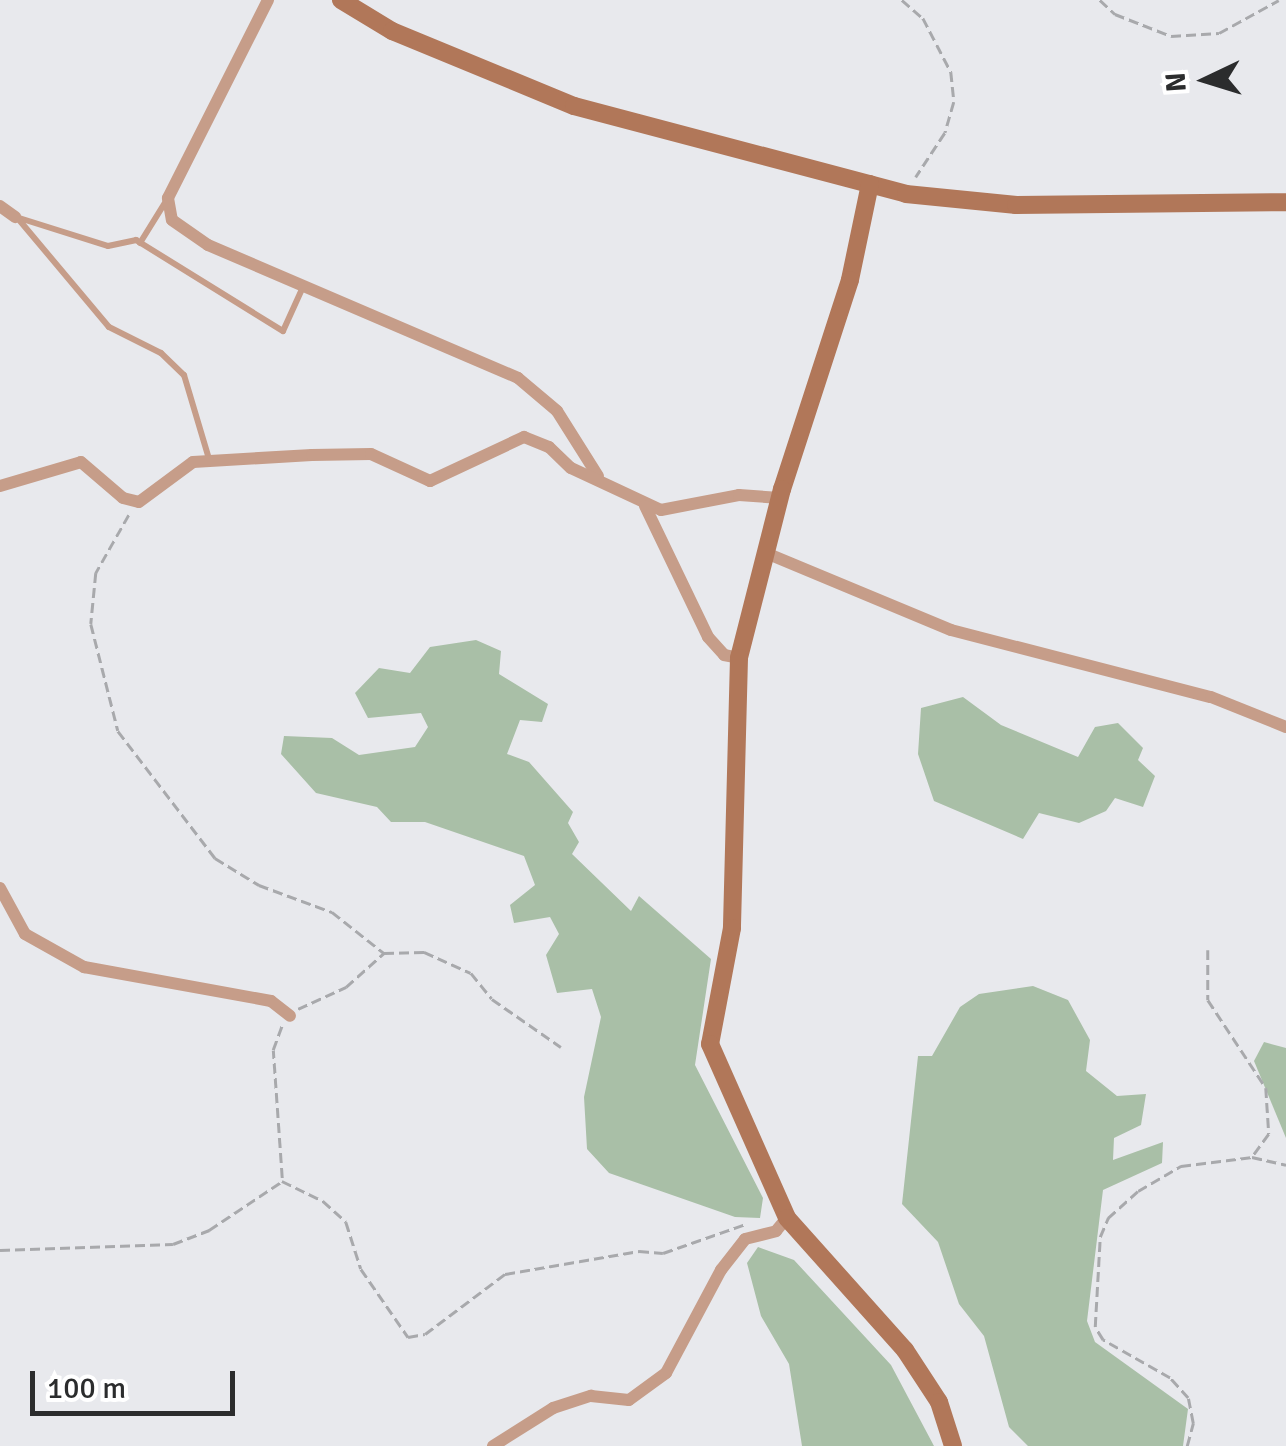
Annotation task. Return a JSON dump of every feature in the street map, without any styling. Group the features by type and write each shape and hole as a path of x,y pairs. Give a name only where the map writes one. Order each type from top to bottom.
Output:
{"street":[{"path":"268,0 168,198 172,220 191,235 518,378 557,411 598,476"},
{"path":"341,0 392,31 574,106 906,194 1016,205 1286,202"},
{"path":"870,184 850,280 780,498 738,658 732,928 710,1044 781,1224 904,1350 939,1402 953,1446"},
{"path":"0,206 15,216"},
{"path":"0,486 82,462 122,498 139,502 193,462 372,454 430,482 524,437 548,447 571,468 598,476 646,506 661,510 739,495 780,498"},
{"path":"646,506 708,636 724,655 738,658"},
{"path":"766,553 951,630 1211,697 1286,727"},
{"path":"0,888 25,934 84,967 271,1001 290,1016"},
{"path":"493,1446 554,1408 591,1396 629,1400 666,1372 720,1270 745,1239 781,1224"}],"lane":[{"path":"140,242 168,198"},
{"path":"15,216 108,246 140,242 283,331 304,286"},
{"path":"15,216 109,327 162,353 184,375 209,459"}],"path":[{"path":"902,0 923,18 951,72 954,102 945,133 906,194"},
{"path":"1100,0 1115,14 1171,36 1219,33 1279,0"},
{"path":"139,502 116,529 96,573 91,624 118,730 215,858 259,884 332,912 384,953 424,952 453,960 492,999 561,1047"},
{"path":"1208,950 1208,1000 1266,1088 1269,1134 1252,1157"},
{"path":"282,1181 273,1050 278,1030 290,1016 346,987 384,953"},
{"path":"1187,1446 1192,1423 1188,1398 1170,1378 1103,1340 1095,1327 1100,1237 1108,1218 1138,1190 1181,1166 1252,1157 1286,1165"},
{"path":"282,1181 323,1201 346,1222 361,1270 408,1337 425,1334 506,1274 663,1253 740,1224 781,1224"},
{"path":"0,1250 173,1244 209,1230 282,1181"}],"green space":[{"path":"476,640 501,651 499,674 548,704 542,722 520,720 507,754 529,762 573,812 568,823 579,842 572,854 631,911 639,896 711,959 695,1065 763,1198 760,1218 735,1217 609,1173 587,1149 584,1097 601,1017 592,989 557,993 546,955 559,934 550,917 514,923 510,905 535,885 524,856 425,822 391,822 377,807 316,793 281,754 284,736 332,738 359,755 415,747 428,727 421,713 368,718 355,693 379,668 410,673 430,647"},
{"path":"963,697 1001,725 1078,757 1095,727 1118,723 1143,748 1138,760 1155,776 1143,807 1115,798 1106,811 1079,823 1039,813 1023,839 934,801 918,754 921,708"},
{"path":"1033,986 1068,1000 1090,1040 1086,1071 1117,1096 1146,1094 1141,1125 1114,1138 1113,1160 1163,1142 1162,1163 1103,1190 1087,1321 1095,1342 1188,1409 1183,1446 1028,1446 1009,1427 984,1336 959,1304 938,1242 902,1204 918,1056 932,1056 960,1007 979,994"},
{"path":"1264,1042 1286,1048 1286,1138 1254,1061"},
{"path":"758,1247 794,1260 891,1365 934,1446 802,1446 789,1364 761,1316 747,1263"}]}
